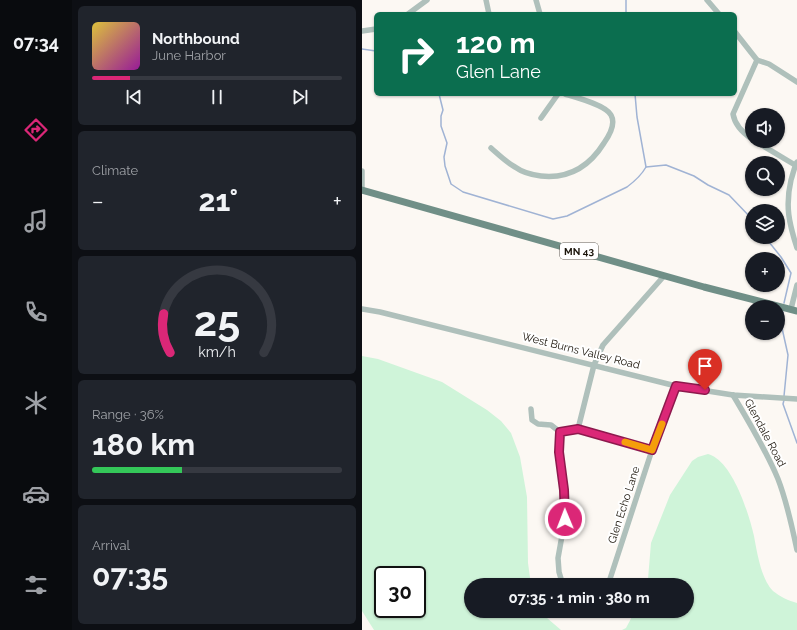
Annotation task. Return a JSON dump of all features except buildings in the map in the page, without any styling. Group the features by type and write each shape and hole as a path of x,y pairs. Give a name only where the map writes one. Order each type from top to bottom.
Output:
{"main road":[{"name":"MN 43","path":"362,190 664,276 794,310"}],"street":[{"path":"411,12 427,0"},
{"path":"486,0 489,12"},
{"path":"536,0 539,12"},
{"path":"707,0 717,12"},
{"path":"362,31 374,29"},
{"path":"737,35 757,60 769,64 797,82"},
{"path":"745,134 737,126 733,114 757,60"},
{"path":"541,118 557,96"},
{"path":"491,148 516,168 532,175 549,177 564,176 581,167 597,155 609,136 613,124 611,114 604,108 574,96"},
{"path":"767,148 796,164 787,203 797,248"},
{"path":"362,171 362,190"},
{"path":"578,429 594,365 603,344 664,276"},
{"path":"794,310 797,285"},
{"name":"West Burns Valley Road","path":"362,309 380,312 676,386 733,395 797,399"},
{"name":"Glen Echo Lane","path":"610,578 652,450 676,386"},
{"name":"Glendale Road","path":"733,395 767,455 777,478 789,514 797,550"},
{"path":"531,409 532,420 538,424 551,425 560,432 578,429 652,450"},
{"path":"560,432 559,452 564,490 565,519 558,558 561,578"}],"green space":[{"path":"362,356 378,359 442,382 487,410 501,421 511,433 520,457 527,497 528,563 530,578 464,578 464,618 547,618 561,630 374,630 362,611"},
{"path":"708,454 714,457 723,464 735,483 745,505 752,527 760,565 765,580 778,595 797,603 797,630 622,630 626,628 631,618 694,618 694,578 648,578 651,543 670,495 692,461 698,457"}],"waterway":[{"path":"626,0 626,12"},
{"path":"362,49 374,51"},
{"path":"440,96 443,110 441,116 441,126 447,143 444,157 445,166 451,184 463,192 553,219 567,216 627,187 638,178 644,170 646,167 637,117 635,96"},
{"path":"646,167 666,165 694,176 708,185 729,195 745,212"},
{"path":"771,244 791,273 785,300"},
{"path":"784,396 788,355 785,340"},
{"path":"784,400 783,404 797,443"}],"slow traffic":[{"path":"625,442 652,450 662,424"}],"route":[{"path":"565,519 564,490 559,452 560,432 578,429 652,450 676,386 705,390"}]}
